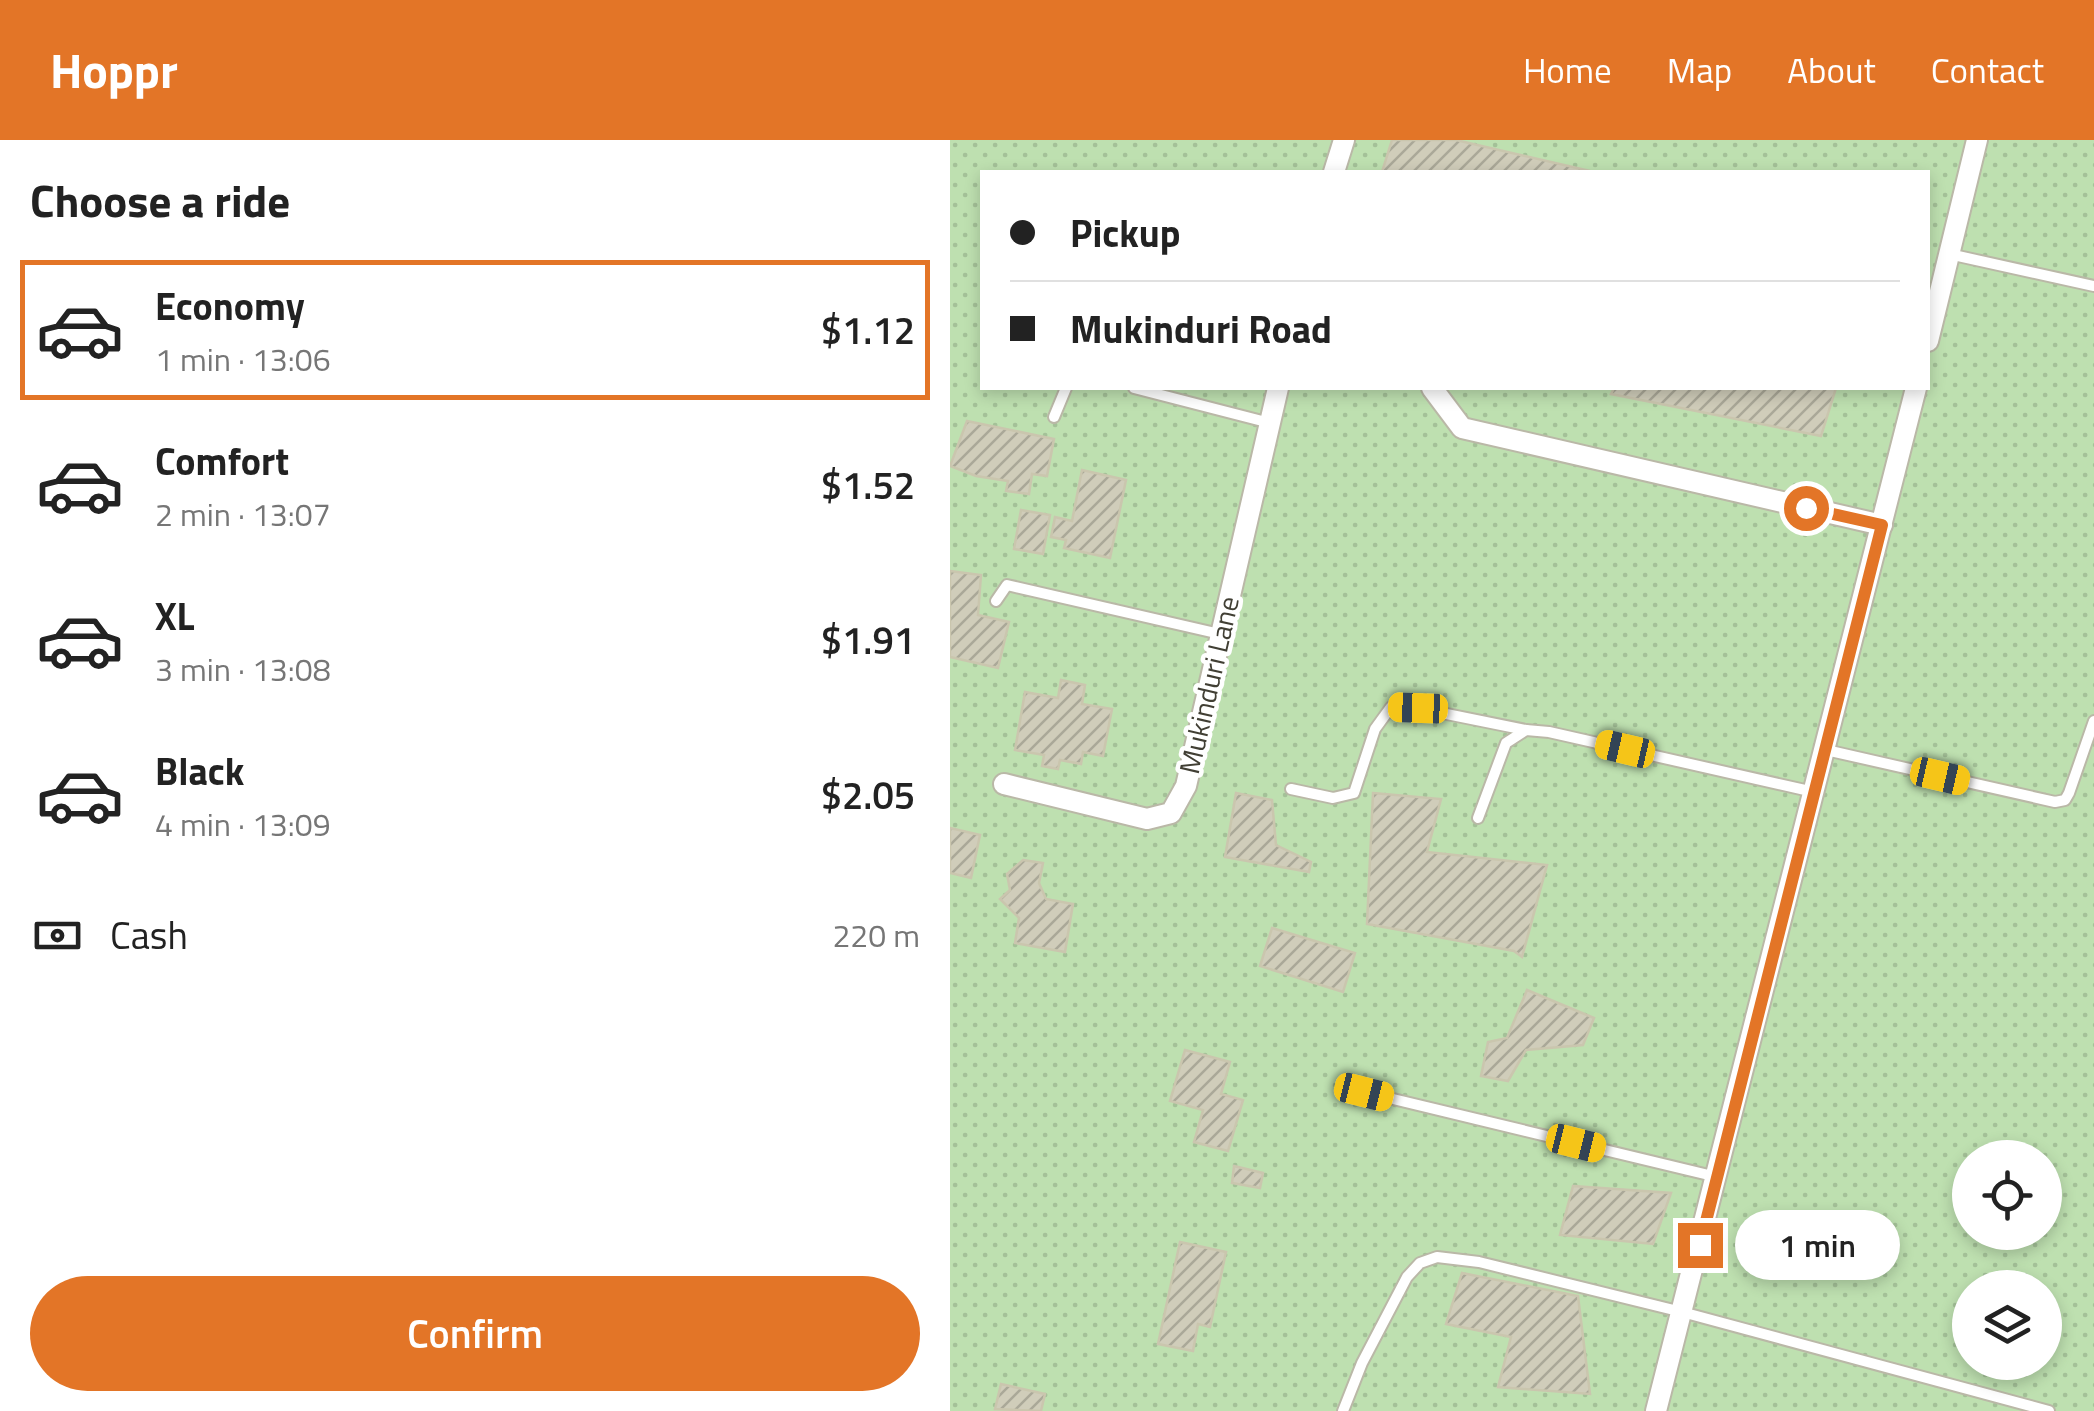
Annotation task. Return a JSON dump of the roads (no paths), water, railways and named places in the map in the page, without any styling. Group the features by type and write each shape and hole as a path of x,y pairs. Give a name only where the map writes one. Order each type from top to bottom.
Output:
{"street":[{"path":"1335,170 1344,140"},
{"path":"1930,333 1977,140"},
{"name":"Mukinduri Lane","path":"1004,784 1147,818 1171,813 1186,786 1278,390"},
{"path":"1434,390 1462,428 1882,525"},
{"path":"1656,1411 1916,390"}],"lane":[{"path":"1949,254 2094,286"},
{"path":"1054,416 1065,390"},
{"path":"1142,390 1270,424"},
{"path":"996,601 1008,585 1222,634"},
{"path":"1291,789 1333,798 1354,793 1375,729 1391,707 1418,708 1549,732 1815,792"},
{"path":"1826,750 2055,802 2065,800 2069,793 2094,720"},
{"path":"1478,818 1506,744 1526,730"},
{"path":"1364,1092 1718,1178"},
{"path":"1343,1411 1362,1363 1407,1277 1420,1263 1437,1257 1478,1262 1682,1312 2049,1411"}]}
